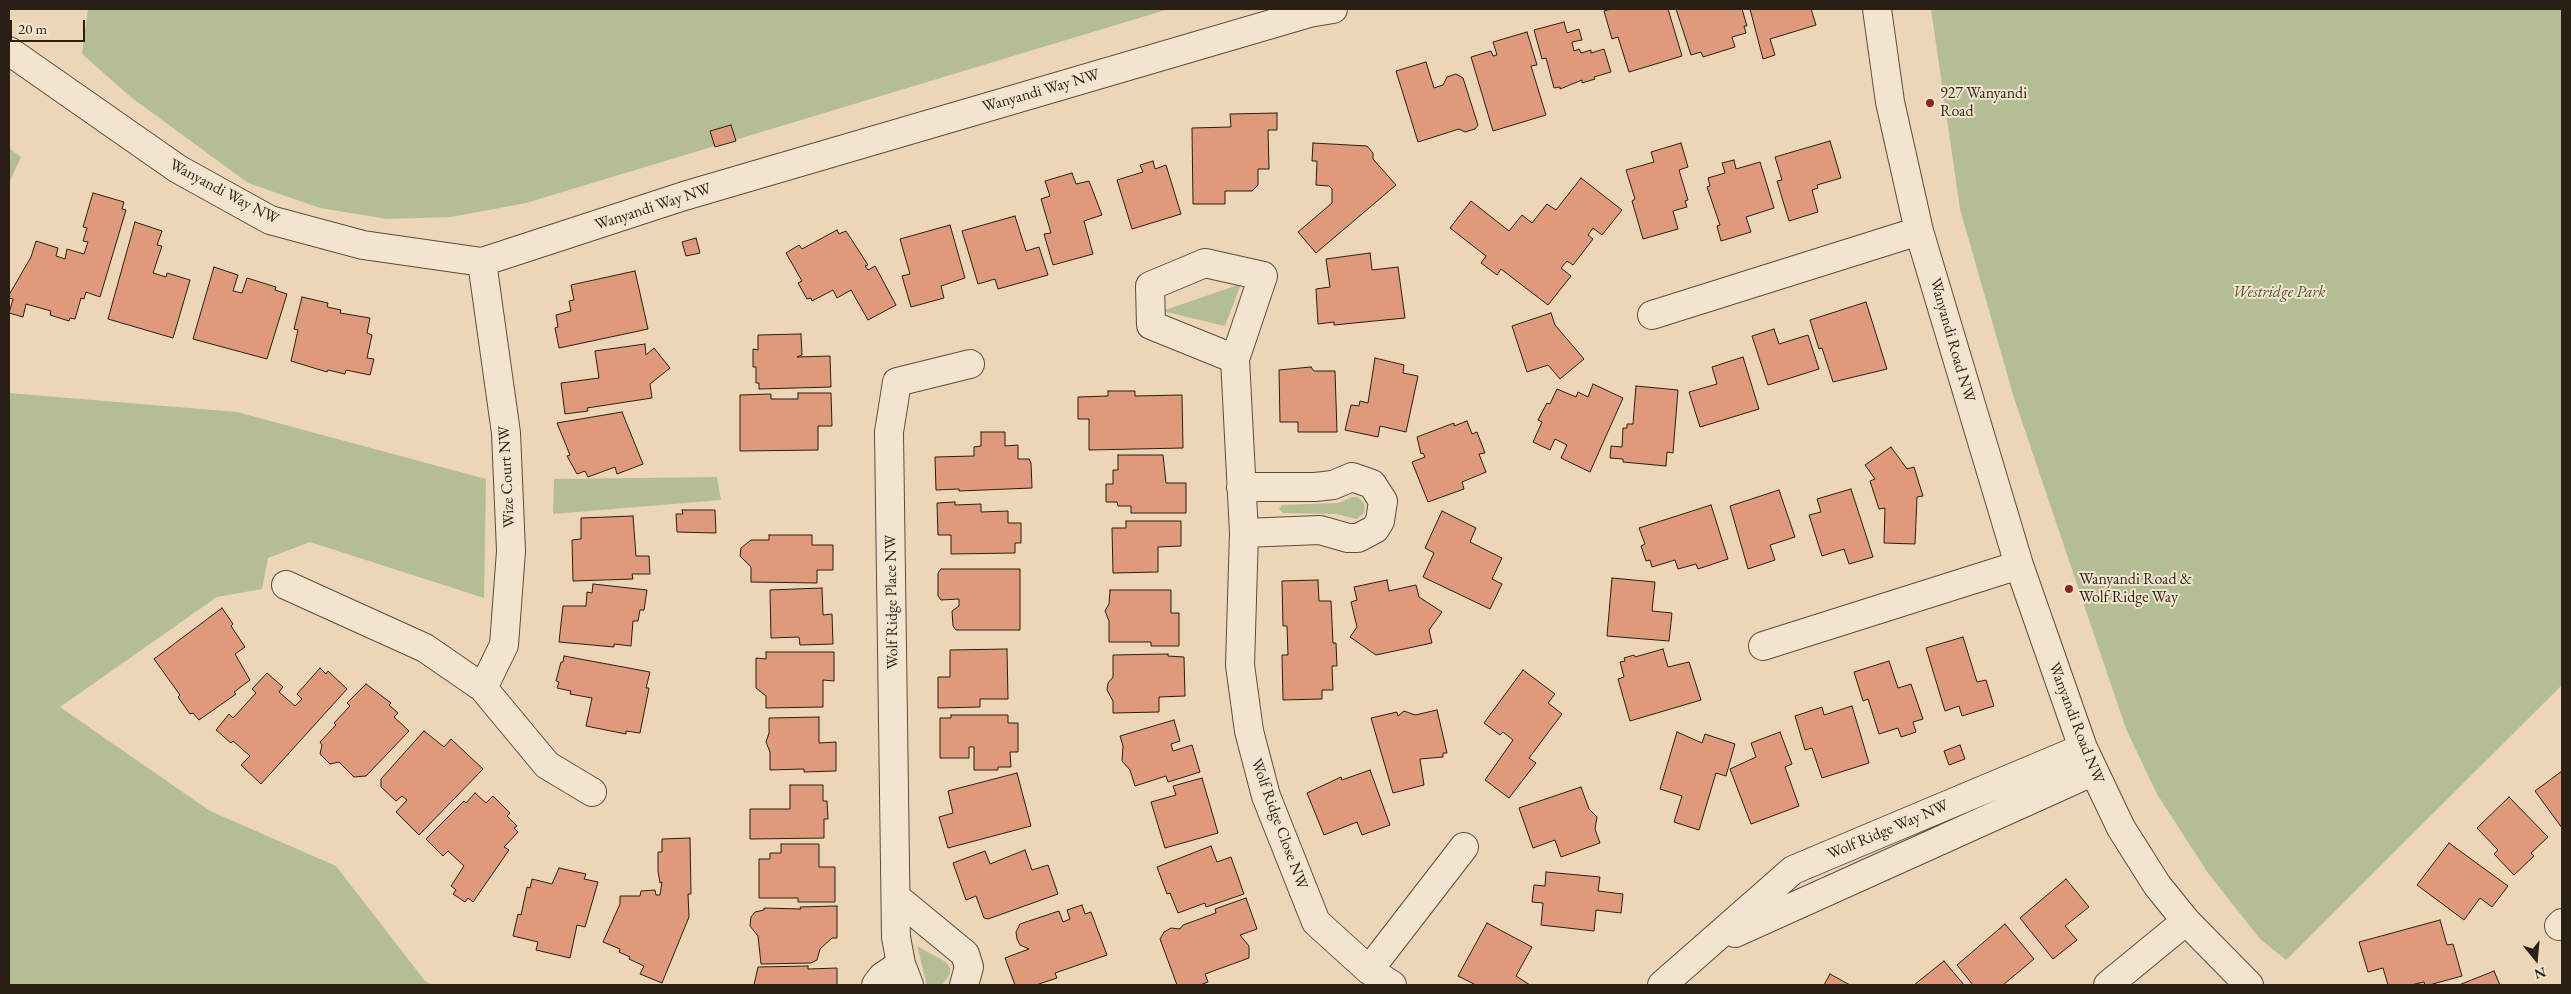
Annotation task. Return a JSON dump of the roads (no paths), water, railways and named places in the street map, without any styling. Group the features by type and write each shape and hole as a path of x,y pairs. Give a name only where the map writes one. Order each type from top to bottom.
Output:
{"street":[{"name":"Wanyandi Way NW","path":"9,51 178,169 270,220 363,245 482,262 684,196 1309,13 1332,9"},
{"name":"Wanyandi Road NW","path":"1877,9 1890,102 1919,231 2019,565 2087,760 2121,828 2157,885 2186,922 2249,985"},
{"path":"1652,315 1919,231"},
{"name":"Wize Court NW","path":"482,262 506,433 511,551 504,645 483,688"},
{"name":"Wolf Ridge Close NW","path":"1235,359 1244,533 1240,665 1243,698 1256,764 1266,796 1316,922 1369,970 1392,985"},
{"name":"Wolf Ridge Place NW","path":"876,985 882,977 905,975 896,937 897,898 889,432 897,382 970,364"},
{"path":"1241,487 1315,487 1333,485 1352,477 1372,484 1383,501 1380,521 1375,529 1358,538 1348,538 1320,530 1244,533"},
{"path":"1763,646 2019,565"},
{"path":"286,585 425,648 483,688 547,765 592,792"},
{"name":"Wolf Ridge Way NW","path":"1662,985 1793,870 2087,760"},
{"path":"1369,970 1464,847"},
{"path":"897,898 965,954 969,967 964,985"},
{"path":"2108,985 2186,922"}],"place":[{"name":"927 Wanyandi Road","path":"1930,103"},
{"name":"Wanyandi Road & Wolf Ridge Way","path":"2069,589"}],"park label":[{"name":"Westridge Park","path":"2279,293"}]}
